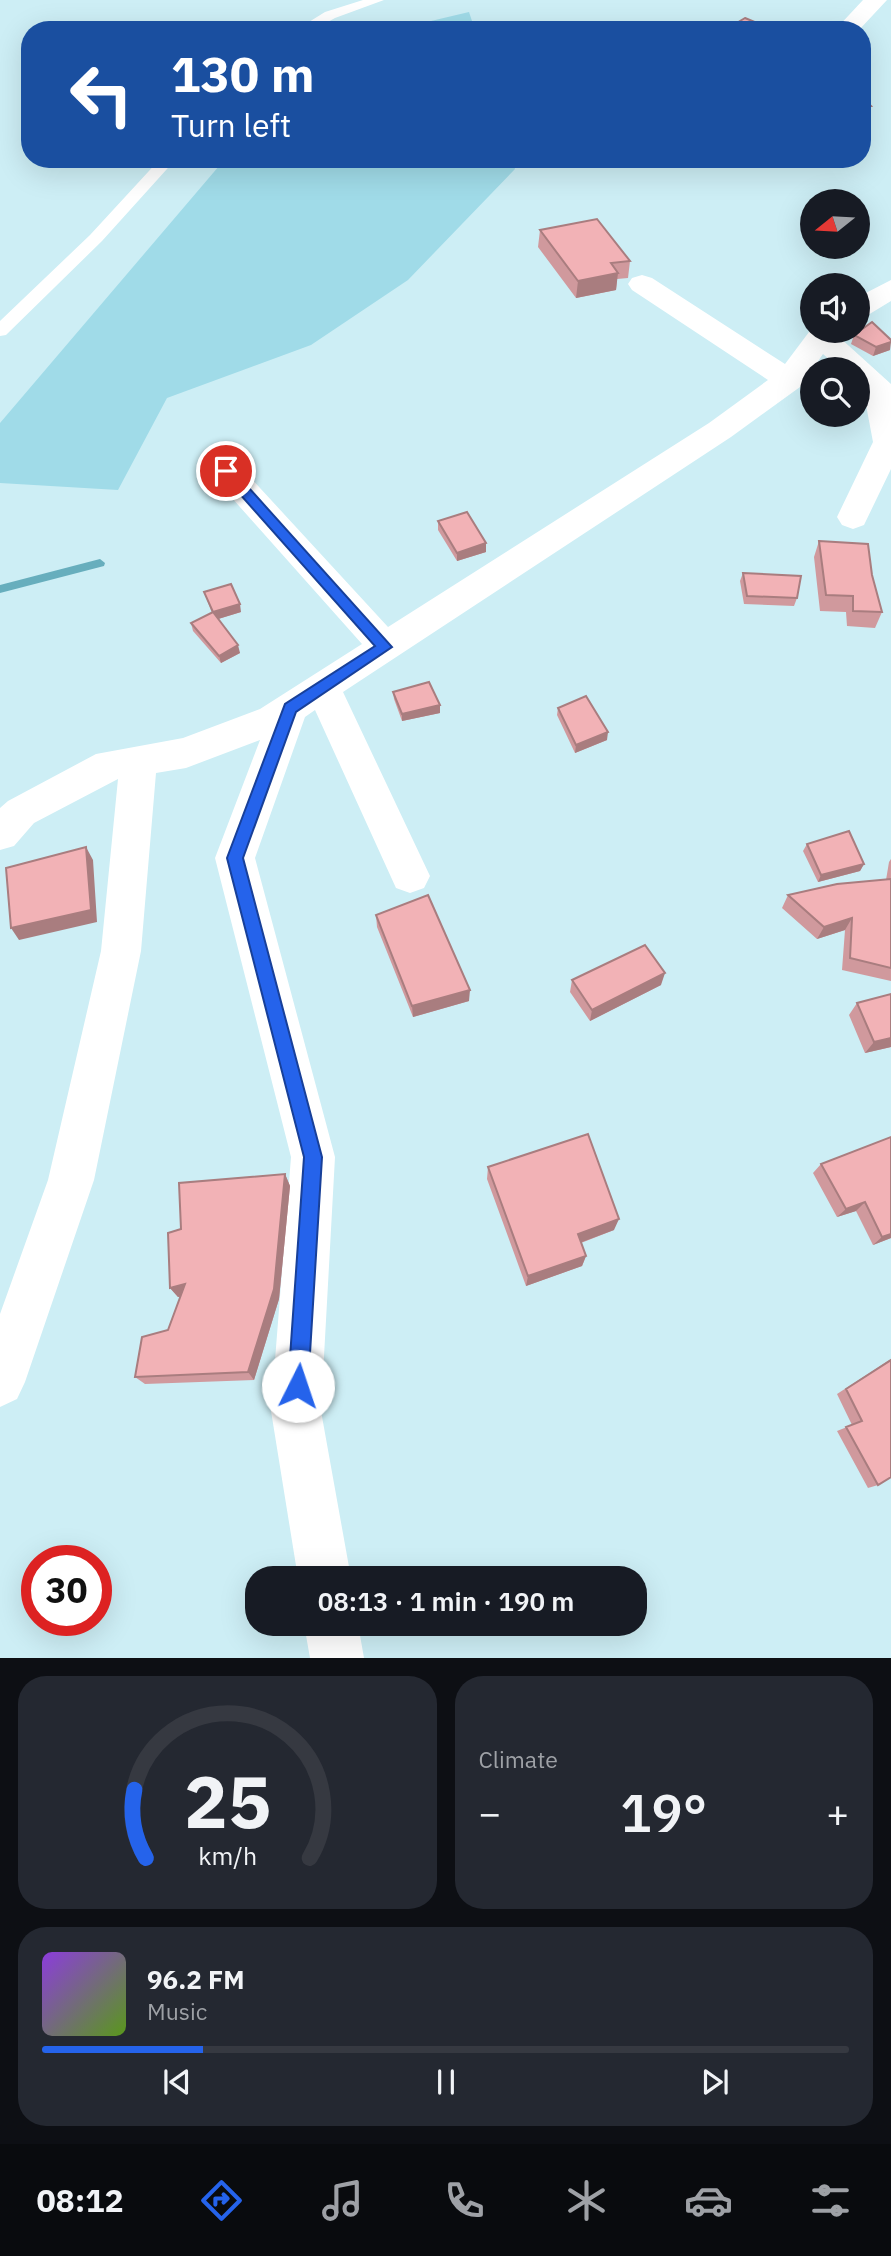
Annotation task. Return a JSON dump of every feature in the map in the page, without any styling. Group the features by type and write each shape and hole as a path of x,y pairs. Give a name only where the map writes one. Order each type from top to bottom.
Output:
{"street":[{"path":"855,21 876,0"},
{"path":"642,284 789,380"},
{"path":"870,302 891,289"},
{"path":"0,834 21,812 109,765 186,753 274,719 720,430 789,380 816,343"},
{"path":"833,343 877,385 888,442 853,517"},
{"path":"226,471 385,647"},
{"path":"307,698 410,876"},
{"path":"307,698 235,858 313,1157 296,1412 322,1566"},
{"path":"0,1382 71,1180 121,951 138,761"},
{"path":"333,1636 337,1657"}],"lane":[{"path":"319,21 377,0"},
{"path":"0,331 96,238 161,168"}],"shaded area":[{"path":"469,12 472,21 431,21"},
{"path":"217,168 515,168 408,280 311,345 167,398 118,490 0,483 0,423"}],"building":[{"path":"597,219 630,261 611,263 618,273 578,281 540,230"},
{"path":"872,322 891,342 876,347 869,343"},
{"path":"467,512 486,543 457,553 438,521"},
{"path":"819,541 868,544 872,575 882,612 853,611 853,596 826,595"},
{"path":"743,573 801,576 797,598 747,596"},
{"path":"231,584 240,604 213,612 204,592"},
{"path":"213,612 238,645 219,656 191,623"},
{"path":"429,682 440,705 402,714 393,692"},
{"path":"586,696 608,732 576,745 558,708"},
{"path":"849,831 864,864 821,875 807,844"},
{"path":"86,847 91,910 11,928 6,868"},
{"path":"891,879 891,968 850,958 852,918 824,927 788,895 837,884"},
{"path":"428,895 470,990 412,1006 376,915"},
{"path":"645,945 665,973 592,1010 572,980"},
{"path":"891,994 891,1038 874,1042 857,1003"},
{"path":"588,1134 619,1219 578,1234 586,1256 528,1276 488,1167"},
{"path":"891,1137 891,1234 882,1237 865,1202 846,1209 821,1164"},
{"path":"285,1174 274,1289 248,1372 135,1377 142,1337 168,1330 185,1284 170,1288 168,1233 181,1229 179,1183"},
{"path":"891,1360 891,1477 878,1485 846,1427 862,1421 846,1389"}],"waterway":[{"path":"0,589 100,563"}],"route":[{"path":"226,471 385,647 290,708 235,858 313,1157 298,1386"}]}
